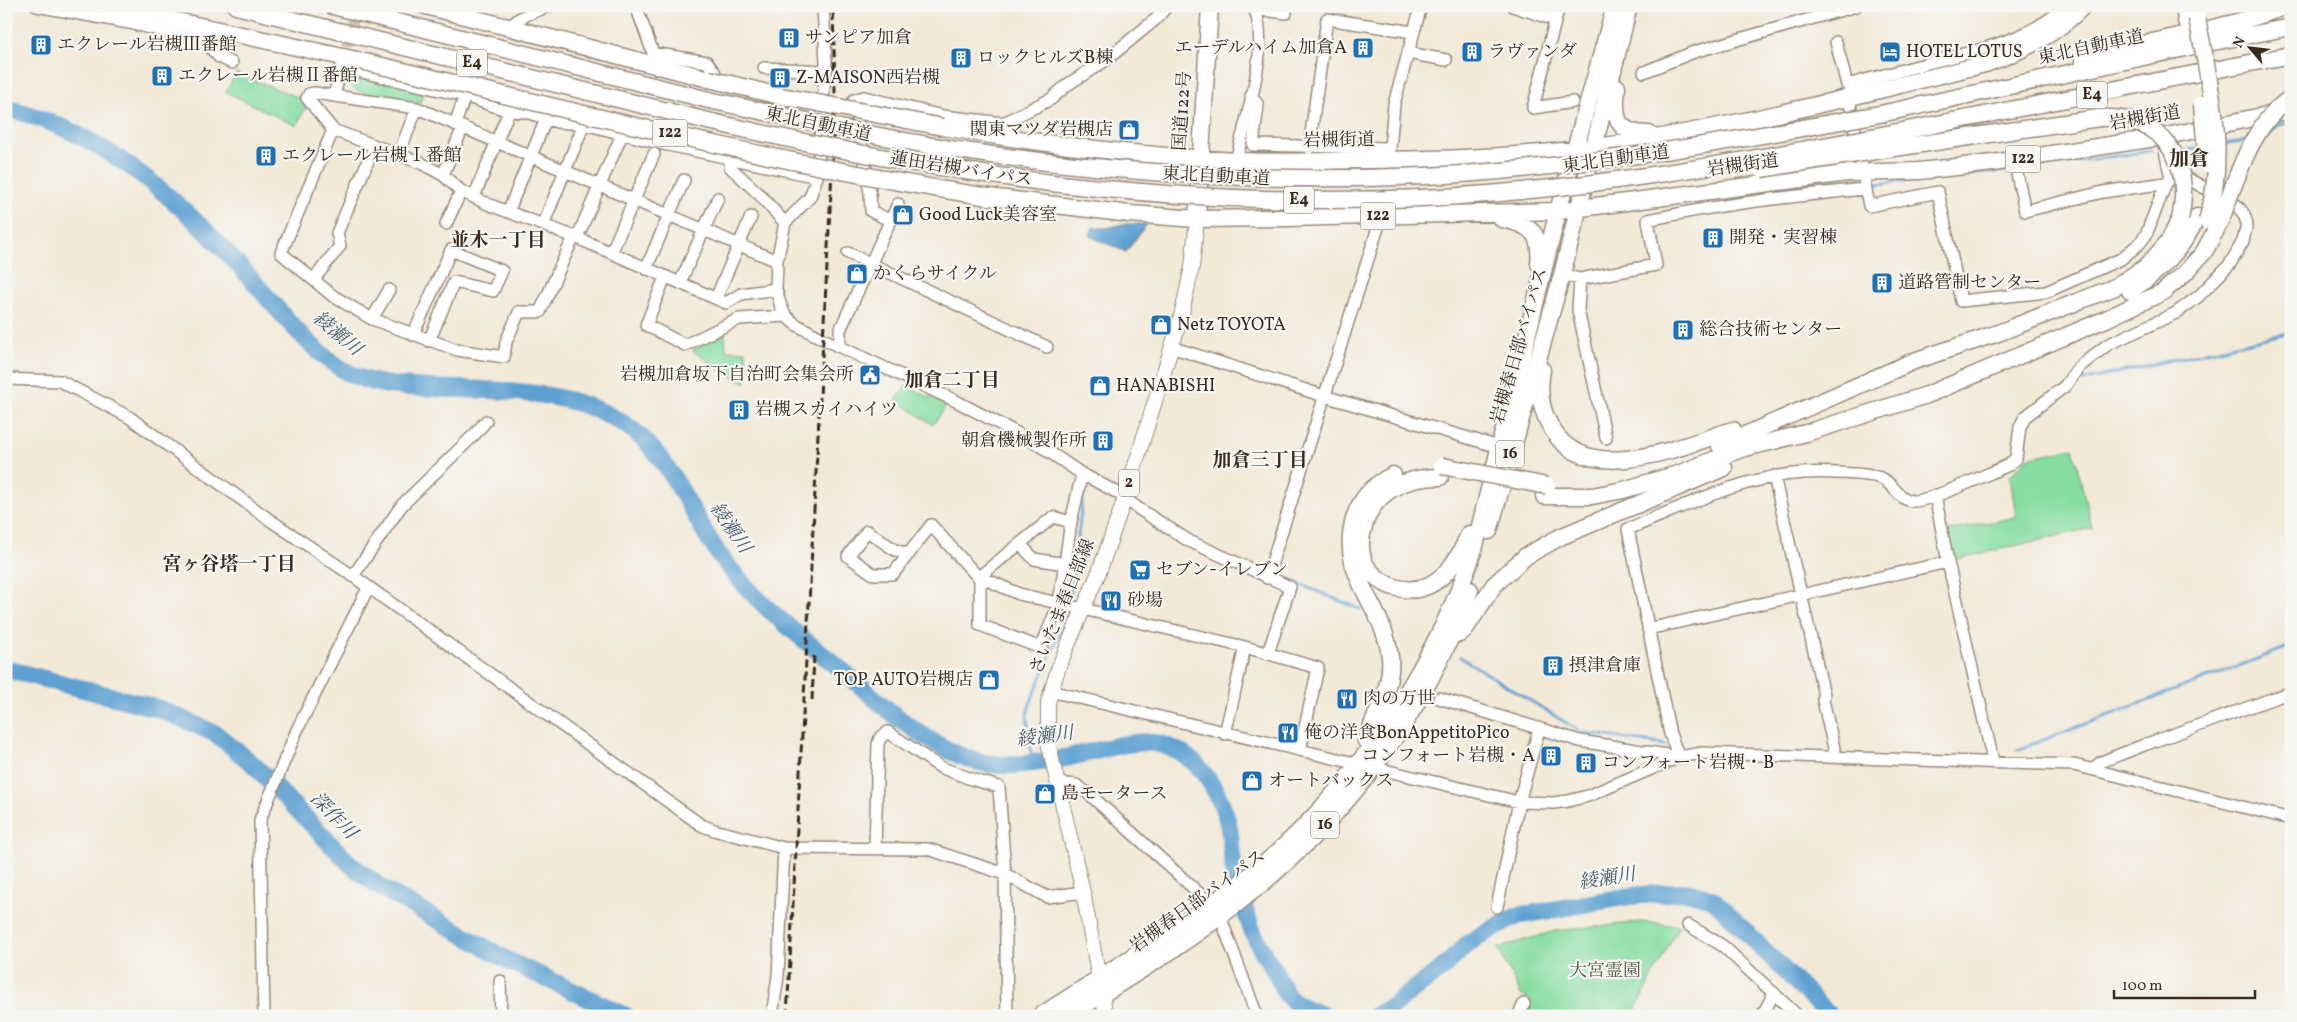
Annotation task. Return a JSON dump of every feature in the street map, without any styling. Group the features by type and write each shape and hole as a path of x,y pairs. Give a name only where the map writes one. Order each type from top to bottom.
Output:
{"highway":[{"name":"蓮田岩槻バイパス","path":"107,6 850,172 989,197 1130,214 1197,219"},
{"name":"東北自動車道","path":"236,6 708,121 852,153 932,168 1048,184 1244,199 1355,200 1423,198 1552,189 1656,175 1893,141 2291,55"},
{"name":"東北自動車道","path":"333,6 709,100 904,140 1052,162 1209,176 1303,178 1426,176 1545,167 1626,157 1885,113 2291,27"},
{"path":"426,6 463,11 509,28 712,76 776,95 943,127 1004,130 1126,152 1200,157"},
{"name":"国道122号","path":"1197,219 1210,6"},
{"name":"岩槻春日部バイパス","path":"1364,764 1411,686 1455,599 1474,546 1558,211 1615,6"},
{"name":"岩槻春日部バイパス","path":"1101,987 1221,906 1267,871 1299,832 1407,722 1450,642 1488,534 1561,279 1628,6"},
{"name":"岩槻街道","path":"1200,157 1236,161 1480,158 1593,147 1731,124 1849,98 1985,64 2008,56 2042,39 2083,6"},
{"path":"1990,90 2111,51 2250,20 2286,6"},
{"path":"1364,764 1370,730 1387,687 1390,660 1384,629 1353,566 1350,551 1352,525 1364,498 1385,479 1410,469 1441,471 1545,491 1592,496 1623,490 1678,474 1741,449 1806,433 1928,395 2163,292 2186,272 2204,252 2208,221 2204,114 2191,13"},
{"path":"1624,25 1615,109 1619,122 1624,128 1634,133 1651,134 1731,124"},
{"path":"1998,333 2047,322 2087,310 2120,297 2152,276 2208,221 2252,144 2270,117 2291,98"},
{"name":"岩槻街道","path":"1197,219 1477,214 1579,209 1778,181 1862,173 1919,172 2014,160 2162,137 2291,110"},
{"path":"1545,491 1630,478 1734,440 1914,361 1998,333 2116,287 2146,267 2160,253 2169,241 2180,219 2184,183 2180,166 2172,148 2148,127 2130,120 2099,118 1893,141"},
{"path":"1539,152 1558,148 1571,136 1583,120"},
{"path":"1477,214 1525,225 1537,238 1540,248 1538,272 1527,322 1524,352"},
{"path":"1561,279 1561,303 1540,379 1540,403 1553,431 1571,449 1581,454 1607,459 1633,458 1669,451 1796,413"},
{"path":"1450,642 1465,628 1483,600 1503,575 1515,564 1543,546 1610,515 1806,433"},
{"path":"1441,471 1391,488 1376,502 1366,518 1361,537 1363,558 1372,572 1390,586 1408,590 1428,587 1452,568 1469,535 1498,449"},
{"name":"16","path":"1040,1016 1101,987"},
{"name":"16","path":"1066,1016 1101,987"}],"main road":[{"name":"さいたま春日部線","path":"1106,1016 1083,892 1048,742 1047,715 1050,691 1070,607 1125,498 1171,348 1189,284 1196,246 1197,219"}],"street":[{"path":"37,6 129,23 204,41 219,58 232,63"},
{"path":"509,28 516,20 525,15 550,6"},
{"path":"636,6 653,53 707,62 712,76"},
{"path":"823,6 826,71 817,177 810,197 785,223 777,261 776,289 781,307 786,316 795,324 840,347 1001,424 1036,443 1190,541 1290,587 1268,653"},
{"path":"891,220 871,210 870,193 854,100 864,96 1004,130 1106,60 1156,19 1167,6"},
{"path":"1251,96 1258,105 1254,145 1309,148 1390,148 1394,104 1421,6"},
{"path":"1513,6 1555,20"},
{"path":"1559,6 1533,108 1573,102"},
{"path":"1644,72 1694,52 1856,6"},
{"path":"1836,42 1848,85 2001,43 2046,23 2066,6"},
{"path":"1236,161 1260,52 1253,8 1286,13"},
{"path":"1309,148 1327,19 1413,32"},
{"path":"1408,52 1446,60"},
{"path":"334,96 345,58"},
{"path":"345,58 353,70 465,96 509,111 526,112 557,122 584,124 659,143 817,177"},
{"path":"764,68 826,71"},
{"path":"776,289 742,294 726,303 575,237 474,197 461,191 443,175 399,153 374,146 333,130 307,98 309,94 314,93 417,108 777,261"},
{"path":"443,175 459,126 465,96"},
{"path":"1849,98 1869,206 1938,192 1961,301 2046,292 2121,259 2139,244 2146,235 2168,180 2162,137"},
{"path":"399,153 417,108"},
{"path":"474,197 509,111"},
{"path":"508,212 546,119"},
{"path":"543,225 584,124"},
{"path":"333,130 281,253 333,296 372,319 457,350 504,357 506,342 520,312 540,312 620,138"},
{"path":"314,279 340,246 337,233 374,146"},
{"path":"611,254 654,154"},
{"path":"731,158 730,167 759,194 785,223"},
{"path":"1679,757 1670,734 1628,529 1746,482 1774,476 1806,473 1872,474 1883,479 1905,499 1915,501 1935,495 2009,465 2016,458 2020,427 2025,417 2065,386 2078,367 2088,358 2107,345 2176,313 2199,296 2230,264 2244,241 2247,224 2244,214 2236,205 2190,180 2176,176 2168,180 2103,192 2025,211 2014,160"},
{"path":"646,269 684,180"},
{"path":"1561,279 1580,279 1656,265 1648,220 1700,208 1744,204 1780,197 1865,189"},
{"path":"446,224 461,191"},
{"path":"680,283 718,198"},
{"path":"840,347 840,330 898,204"},
{"path":"1267,578 1382,216"},
{"path":"716,298 751,217"},
{"path":"413,335 451,250 502,270 493,290 454,282 429,341"},
{"path":"848,253 1047,347"},
{"path":"665,277 646,325 685,344 739,319 786,316"},
{"path":"1580,279 1578,310 1606,438"},
{"path":"372,319 389,290"},
{"path":"1171,348 1498,449"},
{"path":"6,379 60,381 129,417 267,518 353,576 701,824 714,830 784,848 928,849 1005,874 1047,897 1083,892"},
{"path":"353,576 402,505 486,421"},
{"path":"980,576 980,625 1041,648 1070,607 1065,564 1071,522 1082,474"},
{"path":"1774,476 1836,757"},
{"path":"1935,495 1948,562 1993,761"},
{"path":"980,576 1053,517 1071,522"},
{"path":"909,554 895,550 867,531 848,556 873,574 893,574 909,554 931,525 980,576 1019,594 1245,647 1318,668 1300,750"},
{"path":"1020,544 1034,559 1065,564"},
{"path":"1648,629 1948,562"},
{"path":"264,1016 260,820 298,730 368,588"},
{"path":"1225,734 1245,647"},
{"path":"1050,691 1225,734 1364,764 1519,802 1553,803 1588,796 1679,757 1702,753 2066,764 2093,769 2291,819"},
{"path":"2093,769 2100,762 2135,748 2291,692"},
{"path":"1439,698 1580,740 1679,757"},
{"path":"1496,907 1519,802 1539,729"},
{"path":"875,848 878,744 880,738 888,732 940,767 999,787 1005,874 1007,1016"},
{"path":"1056,777 1089,794 1221,906 1257,1016"},
{"path":"772,1016 778,976 784,848"},
{"path":"1688,924 1723,946 1798,1016"},
{"path":"500,981 501,1016"},
{"path":"1762,1016 1774,993"},
{"path":"1518,1016 1524,1004"}],"green space":[{"path":"236,73 300,98 307,106 296,126 226,92"},
{"path":"347,74 424,91 420,103 373,96 356,90 351,86"},
{"path":"725,333 726,350 746,351 746,383 723,372 692,350"},
{"path":"906,386 947,405 933,425 896,400"},
{"path":"2073,448 2092,528 1954,560 1947,531 2016,517 2010,476 2027,458"},
{"name":"大宮霊園","path":"1641,922 1679,926 1632,1016 1523,1016 1531,1001 1521,995 1498,948 1555,931"}],"water":[{"path":"1122,224 1147,224 1126,252 1091,237 1090,234 1093,227 1107,228"}],"waterway":[{"name":"綾瀬川","path":"6,108 43,119 78,135 142,175 200,225 309,343 335,364 356,377 388,385 511,391 563,399 588,406 612,417 634,431 647,443 670,472 708,538 745,586 789,628 879,703 946,749 979,762 1002,765 1043,762 1142,742 1164,745 1187,757 1207,778 1222,805 1229,829 1235,875 1247,917 1259,945 1287,995 1300,1005 1325,1016"},
{"path":"2262,138 2267,137 2278,125 2291,122"},
{"path":"2223,144 2248,140"},
{"path":"2178,152 2202,148"},
{"path":"2020,169 2152,151"},
{"path":"1877,184 2013,170"},
{"path":"2082,381 2291,332"},
{"path":"1032,762 1027,715 1068,613 1084,488"},
{"path":"1282,577 1360,609"},
{"path":"2017,750 2291,646"},
{"path":"1460,657 1581,732 1666,745"},
{"name":"深作川","path":"6,669 160,709 216,734 254,765 350,864 380,887 509,961 626,1016"},
{"name":"綾瀬川","path":"1375,1016 1394,1005 1446,965 1467,944 1517,916 1630,896 1680,892 1695,893 1714,900 1830,1016"}],"tunnel":[{"path":"347,46 357,6"}],"railway":[{"path":"787,1016 831,191 835,89 833,6"},
{"path":"812,700 814,656"}],"place":[{"name":"サンピア加倉","path":"789,38"},
{"name":"エクレール岩槻Ⅲ番館","path":"41,45"},
{"name":"エーデルハイム加倉A","path":"1363,48"},
{"name":"ラヴァンダ","path":"1472,52"},
{"name":"HOTEL LOTUS","path":"1890,52"},
{"name":"ロックヒルズB棟","path":"961,58"},
{"name":"エクレール岩槻Ⅱ番館","path":"162,76"},
{"name":"Z-MAISON西岩槻","path":"780,78"},
{"name":"関東マツダ岩槻店","path":"1129,130"},
{"name":"エクレール岩槻Ⅰ番館","path":"266,156"},
{"name":"Good Luck美容室","path":"903,215"},
{"name":"開発・実習棟","path":"1713,238"},
{"name":"かくらサイクル","path":"857,274"},
{"name":"道路管制センター","path":"1882,283"},
{"name":"Netz TOYOTA","path":"1161,325"},
{"name":"総合技術センター","path":"1683,330"},
{"name":"岩槻加倉坂下自治町会集会所","path":"870,375"},
{"name":"HANABISHI","path":"1100,386"},
{"name":"岩槻スカイハイツ","path":"739,410"},
{"name":"朝倉機械製作所","path":"1103,441"},
{"name":"セブン-イレブン","path":"1140,570"},
{"name":"砂場","path":"1111,601"},
{"name":"摂津倉庫","path":"1553,666"},
{"name":"TOP AUTO岩槻店","path":"989,680"},
{"name":"肉の万世","path":"1347,699"},
{"name":"俺の洋食BonAppetitoPico","path":"1288,733"},
{"name":"コンフォート岩槻・A","path":"1551,756"},
{"name":"コンフォート岩槻・B","path":"1586,763"},
{"name":"オートバックス","path":"1252,781"},
{"name":"島モータース","path":"1045,794"}],"district":[{"name":"加倉","path":"2189,160"},
{"name":"並木一丁目","path":"498,241"},
{"name":"加倉二丁目","path":"952,381"},
{"name":"加倉三丁目","path":"1260,461"},
{"name":"宮ヶ谷塔一丁目","path":"229,565"}]}
